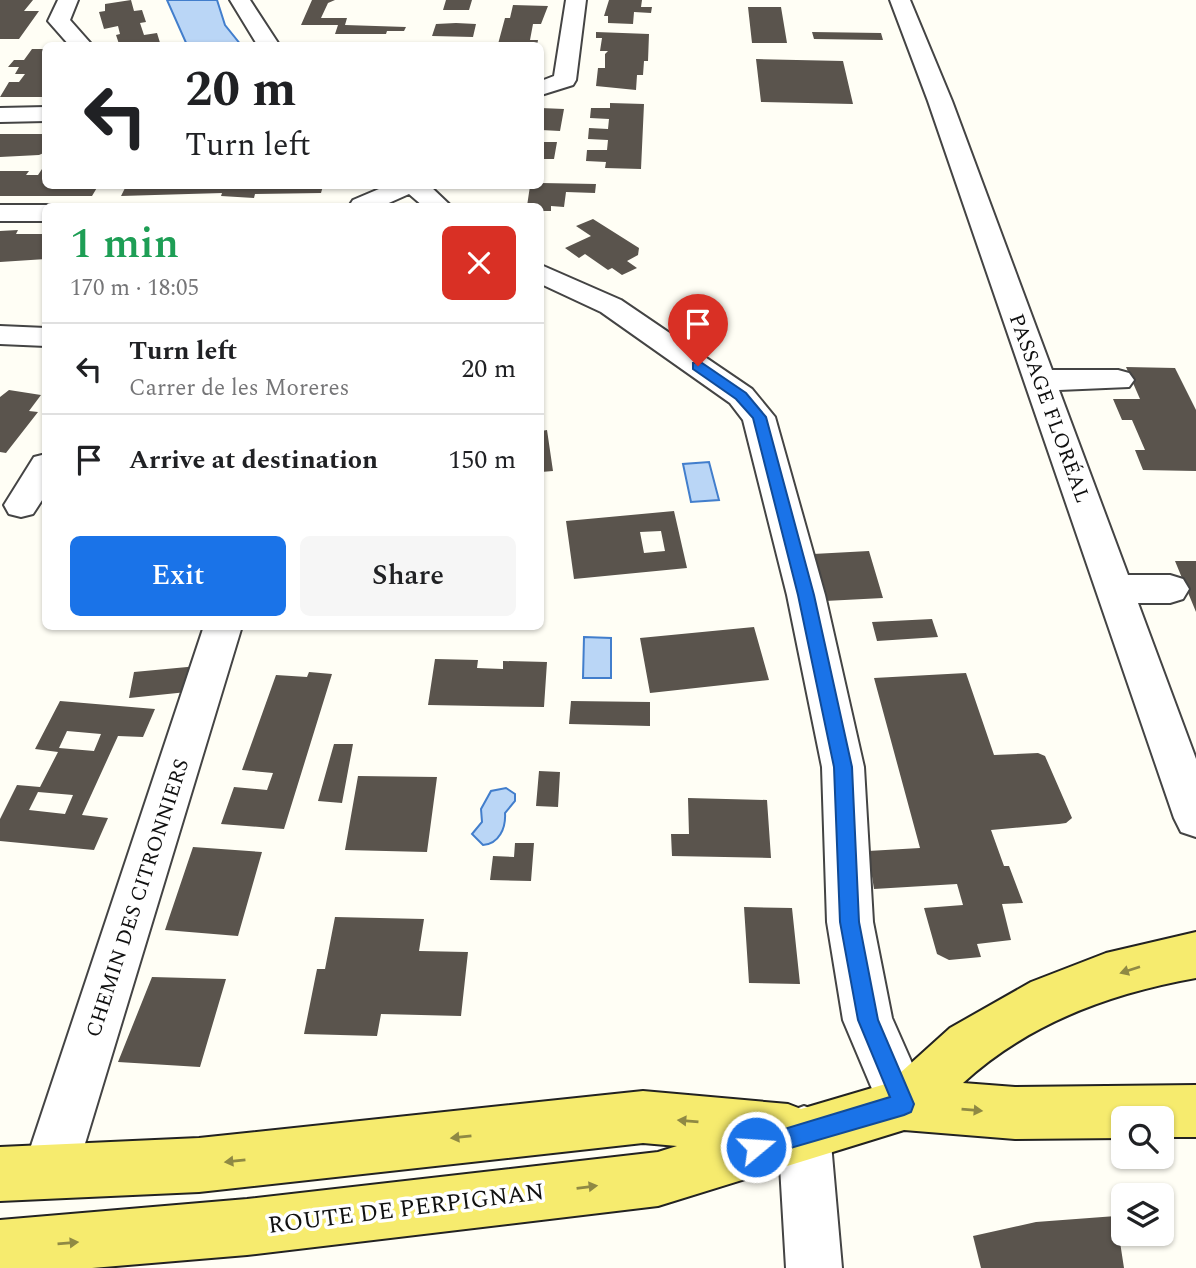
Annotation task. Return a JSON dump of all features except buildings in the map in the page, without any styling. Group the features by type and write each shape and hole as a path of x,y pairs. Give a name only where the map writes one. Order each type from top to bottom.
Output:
{"main road":[{"name":"ROUTE DE PERPIGNAN","path":"904,1104 968,1047 1046,998 1159,960 1196,955"},
{"name":"ROUTE DE PERPIGNAN","path":"0,1248 247,1227 659,1178 804,1132 904,1104 1015,1113 1196,1111"},
{"name":"ROUTE DE PERPIGNAN","path":"0,1174 199,1165 643,1117 804,1132"}],"street":[{"path":"68,0 59,21 78,42"},
{"path":"240,0 266,42"},
{"path":"546,87 565,80 576,0"},
{"name":"PASSAGE FLORÉAL","path":"900,0 940,101 1196,818"},
{"path":"546,87 573,97"},
{"path":"0,115 42,114"},
{"path":"368,203 399,189"},
{"path":"418,189 434,203"},
{"path":"0,213 42,213"},
{"path":"544,274 611,306 741,396 759,417 806,595 843,767 850,922 868,1020 904,1104"},
{"path":"0,335 42,337"},
{"path":"1040,380 1118,380"},
{"path":"22,505 42,472"},
{"path":"1114,589 1170,589"},
{"name":"CHEMIN DES CITRONNIERS","path":"50,1170 222,630"},
{"path":"804,1132 814,1268"}],"water":[{"path":"167,0 217,0 225,25 239,42 186,42"},
{"path":"709,462 719,500 691,502 683,464"},
{"path":"584,637 611,638 611,678 583,678"},
{"path":"506,788 515,794 515,801 505,813 500,834 493,842 483,845 472,834 482,822 481,809 491,791"}],"route":[{"path":"698,366 741,396 759,417 806,595 843,767 850,922 868,1020 904,1104 756,1147"}]}
